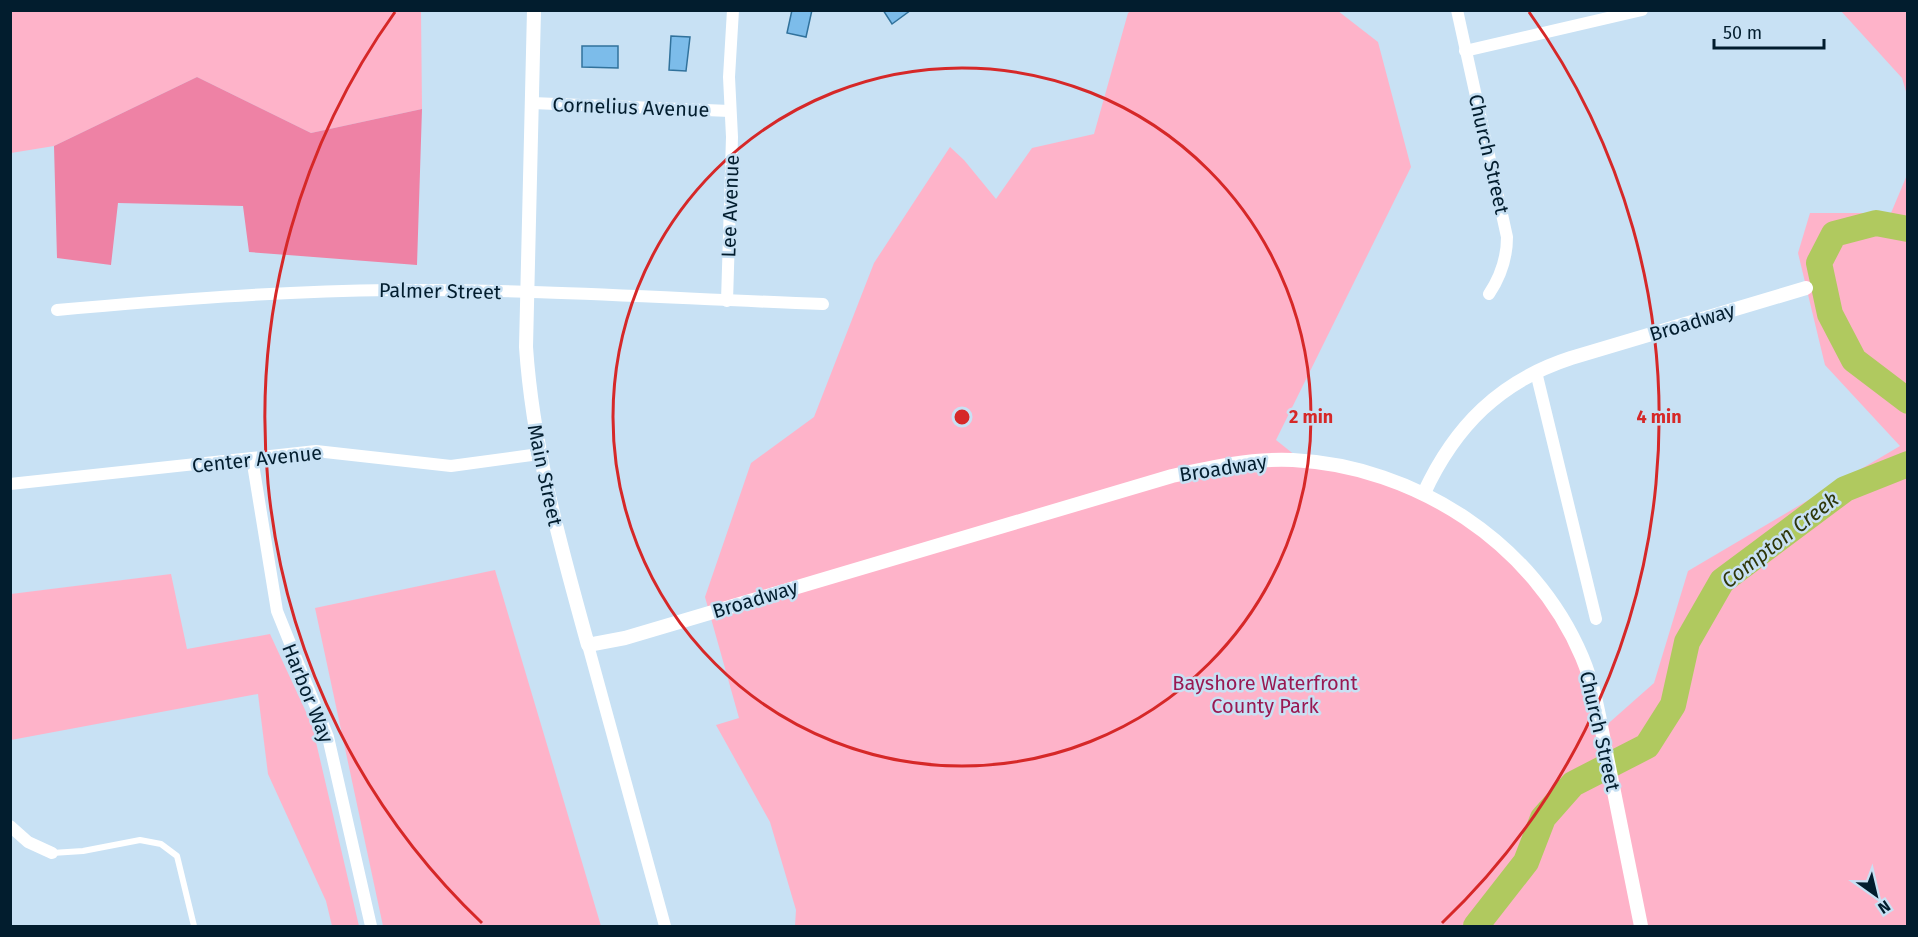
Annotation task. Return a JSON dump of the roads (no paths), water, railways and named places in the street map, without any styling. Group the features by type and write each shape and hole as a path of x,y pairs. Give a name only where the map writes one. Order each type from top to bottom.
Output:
{"street":[{"name":"Main Street","path":"534,10 526,292 528,387 539,454 588,645 665,927"},
{"name":"Lee Avenue","path":"727,300 733,10"},
{"name":"Church Street","path":"1457,10 1507,237 1507,257 1498,281 1489,294"},
{"path":"1465,51 1641,12"},
{"name":"Cornelius Avenue","path":"532,103 730,111"},
{"name":"Broadway","path":"588,645 635,635 1172,476 1214,466 1253,460 1319,463 1378,475 1424,493 1439,460 1457,435 1498,395 1536,372 1582,355 1806,288"},
{"name":"Palmer Street","path":"57,310 297,292 526,292 823,304"},
{"path":"1536,372 1596,619"},
{"name":"Center Avenue","path":"10,484 327,450 451,466 539,454"},
{"name":"Harbor Way","path":"252,459 277,611 328,737 371,927"},
{"name":"Church Street","path":"1424,493 1470,521 1507,551 1549,599 1582,656 1597,705 1641,927"},
{"path":"10,826 28,842 52,853"}],"lane":[{"path":"52,853 83,851 140,840 161,844 177,856 194,927"}],"waterway":[{"name":"Compton Creek","path":"1908,229 1876,223 1834,234 1819,263 1830,314 1854,360 1908,401"},
{"name":"Compton Creek","path":"1476,926 1526,862 1543,818 1573,784 1647,746 1673,705 1687,642 1722,581 1845,489 1908,464"}],"park label":[{"name":"Bayshore Waterfront County Park","path":"1265,694"}]}
